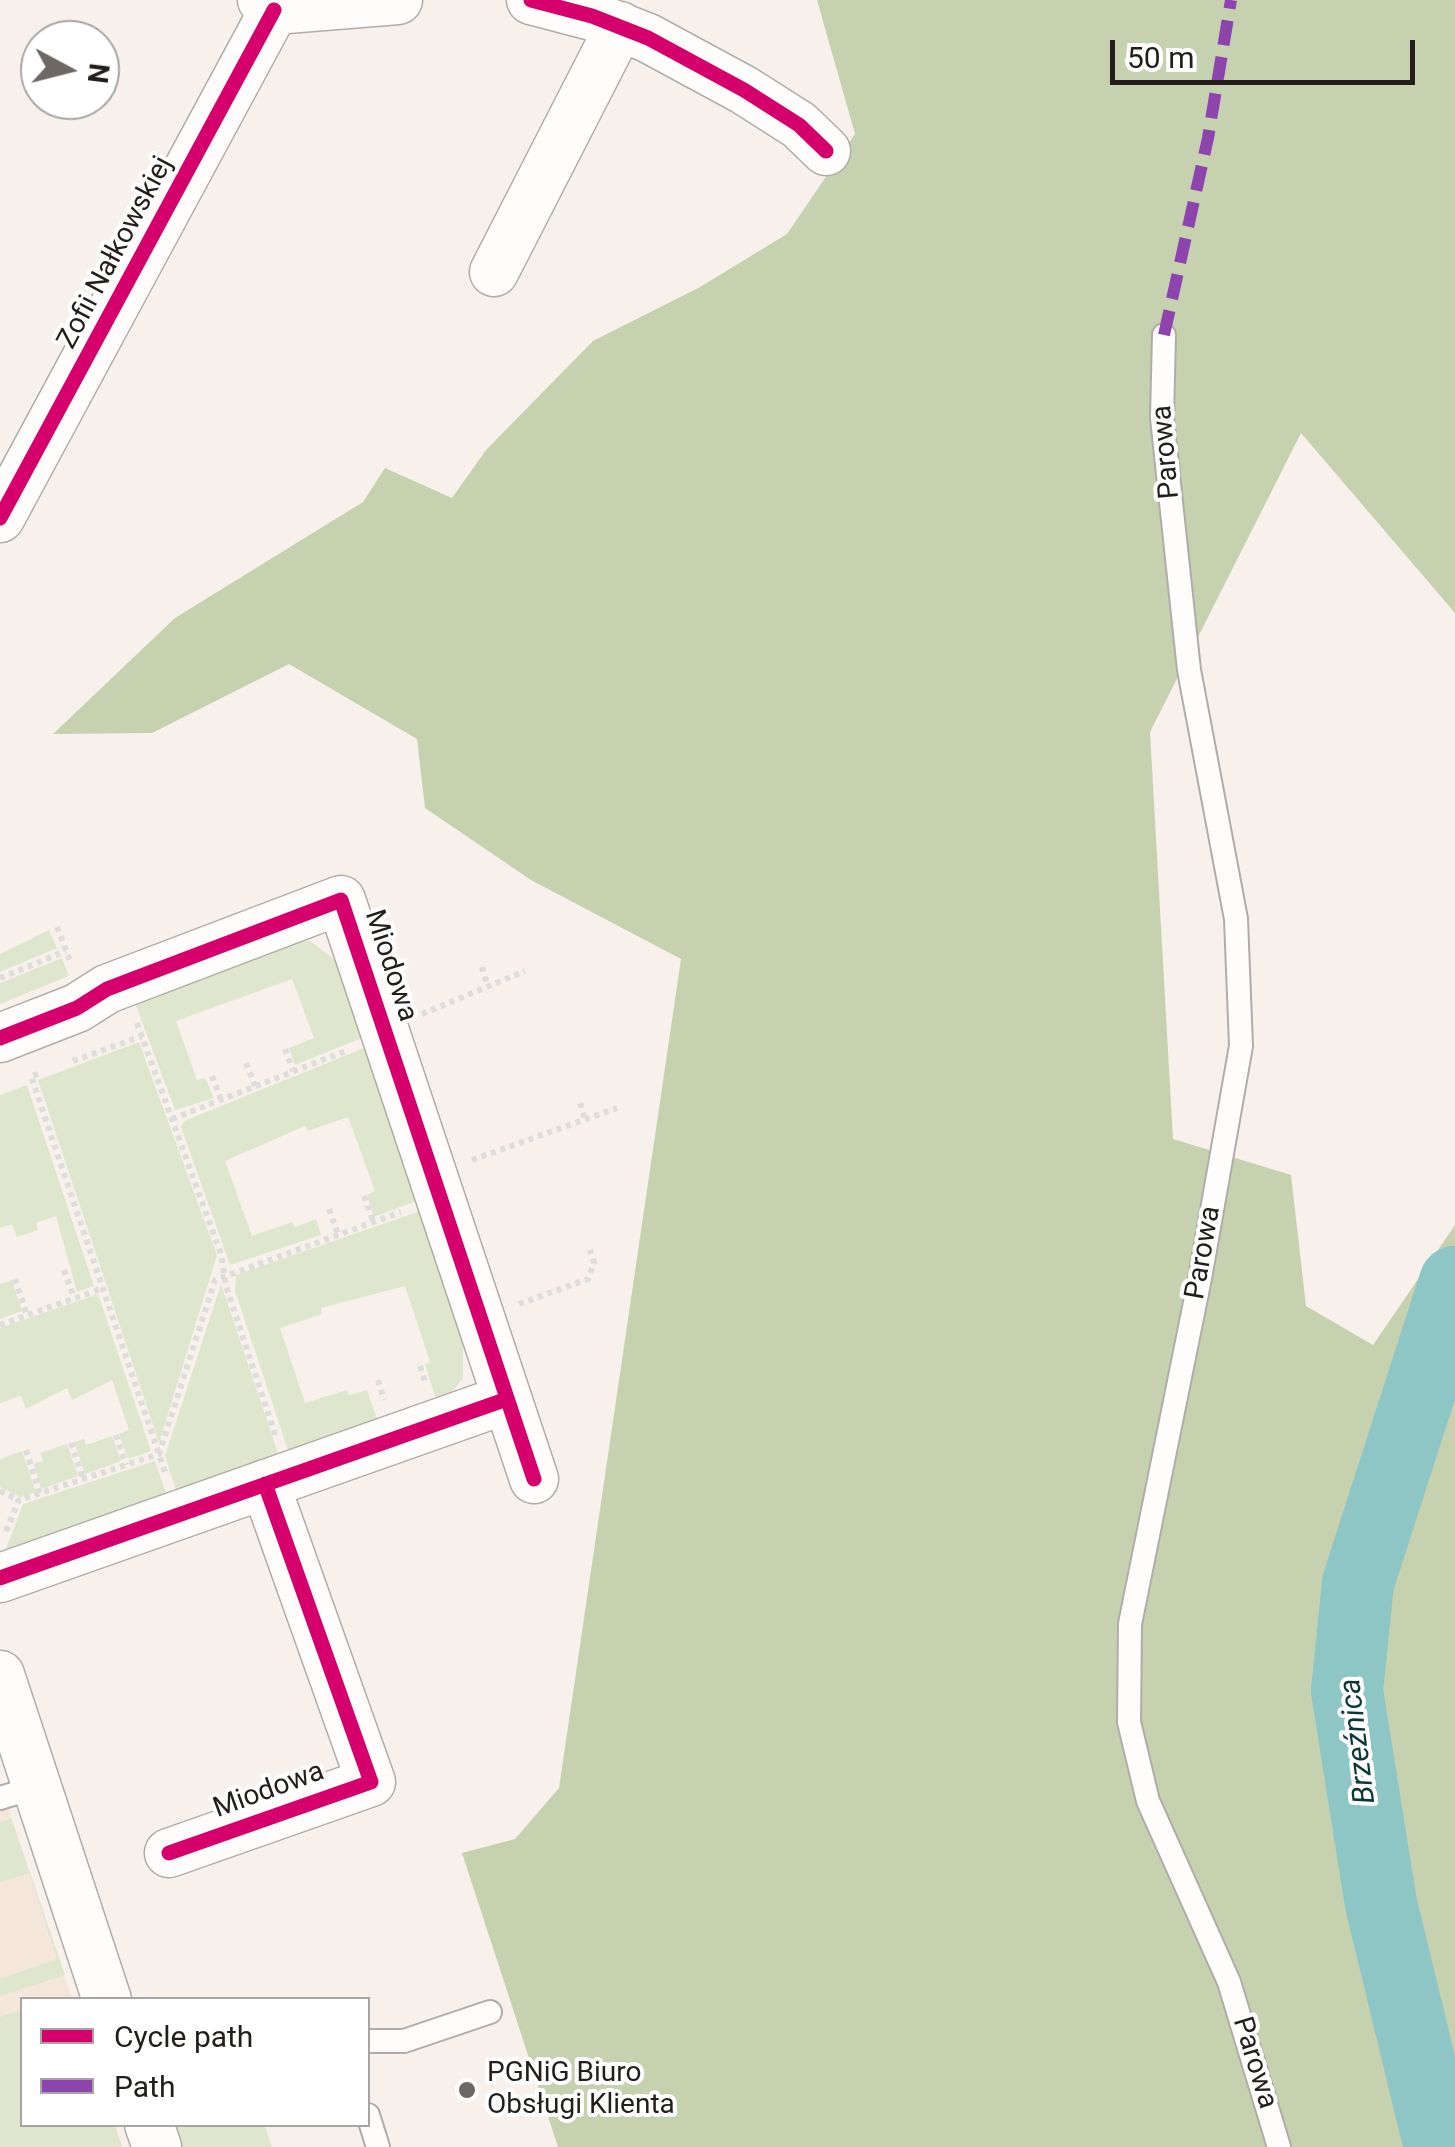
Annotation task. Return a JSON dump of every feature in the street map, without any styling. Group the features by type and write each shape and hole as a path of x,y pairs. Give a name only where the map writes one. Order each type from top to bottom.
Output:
{"street":[{"path":"268,5 398,0"},
{"path":"531,0 620,26 744,90 799,125 826,150"},
{"name":"Zofii Nałkowskiej","path":"0,518 268,5"},
{"path":"494,272 620,26"},
{"name":"Miodowa","path":"0,1038 126,992 342,900 369,1040 420,1192 480,1318 534,1479"},
{"path":"0,1578 507,1399"},
{"name":"Miodowa","path":"169,1854 371,1782 277,1480"},
{"path":"0,1676 18,1793 106,1997"}],"lane":[{"name":"Parowa","path":"1164,335 1162,418 1189,670 1236,919 1241,1046 1200,1278 1130,1624 1129,1722 1148,1801 1228,1982 1279,2147"},
{"path":"370,2042 404,2041 490,2012"},
{"path":"370,2121 378,2147"}],"path":[{"path":"0,978 66,951"},
{"path":"482,967 487,986"},
{"path":"172,1118 369,1040 525,971"},
{"path":"122,1044 108,1008 126,992 227,1272 226,1286 277,1480"},
{"path":"68,1063 142,1036"},
{"path":"285,1050 293,1071"},
{"path":"246,1064 255,1086"},
{"path":"49,1070 31,1076 177,1515"},
{"path":"212,1076 221,1099"},
{"path":"580,1103 585,1119"},
{"path":"158,1454 215,1280 227,1272 373,1222 420,1192 617,1108"},
{"path":"364,1196 373,1222"},
{"path":"329,1208 338,1234"},
{"path":"480,1318 588,1279 594,1263 590,1250"},
{"path":"64,1270 74,1298"},
{"path":"15,1279 27,1315"},
{"path":"0,1324 103,1288"},
{"path":"116,1435 126,1465"},
{"path":"71,1443 83,1479"},
{"path":"26,1450 40,1494"},
{"path":"0,1490 19,1500 158,1454"},
{"path":"0,1546 19,1500"}],"shaded area":[{"path":"0,1783 71,1997 20,1997 20,2127 116,2127 122,2147 0,2147"}],"green space":[{"path":"817,0 1455,0 1455,613 1301,433 1150,732 1173,1139 1291,1175 1306,1306 1373,1345 1455,1225 1455,2147 558,2147 462,1853 515,1839 559,1788 681,959 531,880 425,808 417,739 289,664 152,733 53,734 175,618 363,502 385,468 452,498 486,450 593,341 700,287 787,234 855,134"},
{"path":"49,930 57,948 0,972 0,954"},
{"path":"310,941 334,959 362,1038 295,1065 289,1048 314,1038 292,979 176,1021 197,1080 205,1078 214,1098 175,1110 135,1003 288,942"},
{"path":"62,958 69,976 0,1004 0,983"},
{"path":"139,1042 217,1255 159,1443 38,1080"},
{"path":"364,1048 416,1201 374,1217 367,1195 375,1191 348,1117 308,1131 305,1126 225,1161 252,1236 292,1222 295,1227 316,1219 321,1235 230,1265 181,1127 184,1121"},
{"path":"27,1085 94,1286 77,1292 56,1216 36,1223 38,1230 17,1237 12,1224 0,1228 0,1095"},
{"path":"420,1211 463,1345 463,1378 453,1391 436,1399 425,1364 430,1362 405,1286 321,1308 322,1314 280,1328 305,1403 347,1390 349,1395 367,1390 377,1419 288,1450 235,1291 236,1275"},
{"path":"12,1280 22,1311 0,1319 0,1284"},
{"path":"221,1284 278,1453 176,1490 165,1456"},
{"path":"98,1294 151,1451 128,1459 119,1434 129,1430 112,1380 72,1400 67,1388 26,1409 21,1396 0,1403 0,1328"},
{"path":"112,1436 121,1461 85,1474 74,1442 84,1439 86,1445"},
{"path":"67,1444 78,1476 41,1489 34,1464 43,1461 40,1453"},
{"path":"22,1451 36,1492 20,1497 0,1487 0,1459"},
{"path":"155,1461 166,1493 6,1549 23,1504"},
{"path":"11,1818 65,1975 0,1996 0,1979 57,1959 29,1873 0,1882 0,1822"},
{"path":"20,2011 20,2127 116,2127 122,2147 0,2147 0,2017"},
{"path":"173,2127 266,2127 272,2147 178,2147"}],"waterway":[{"name":"Brzeźnica","path":"1440,2147 1381,1904 1347,1691 1358,1583 1455,1282"}],"marked path":[{"path":"1164,335 1208,138 1231,0"}],"cycle path":[{"path":"531,0 592,16 648,38 744,90 799,125 826,151"},
{"path":"0,518 274,10"},
{"path":"0,1038 77,1008 107,989 341,900 534,1479"},
{"path":"0,1578 507,1399"},
{"path":"169,1853 371,1782 265,1484"}],"place":[{"name":"PGNiG Biuro Obsługi Klienta","path":"467,2090"}]}
